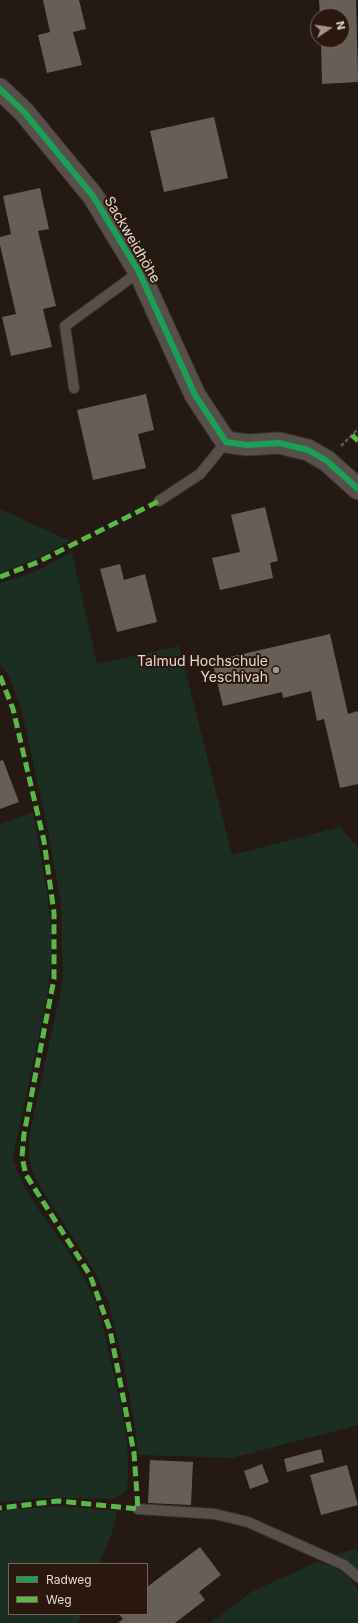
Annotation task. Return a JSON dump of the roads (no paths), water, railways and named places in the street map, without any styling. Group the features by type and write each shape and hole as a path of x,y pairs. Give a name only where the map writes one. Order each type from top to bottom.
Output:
{"street":[{"name":"Sackweidhöhe","path":"0,89 24,112 93,196 139,272 195,395 226,442"},
{"path":"226,442 247,445 280,443 308,450 327,461 358,489"}],"lane":[{"path":"74,388 64,326 139,272"},
{"path":"159,501 200,474 226,442"},
{"path":"138,1509 215,1514 248,1522 344,1565 358,1577"}],"place":[{"name":"Talmud Hochschule Yeschivah","path":"276,670"}]}
